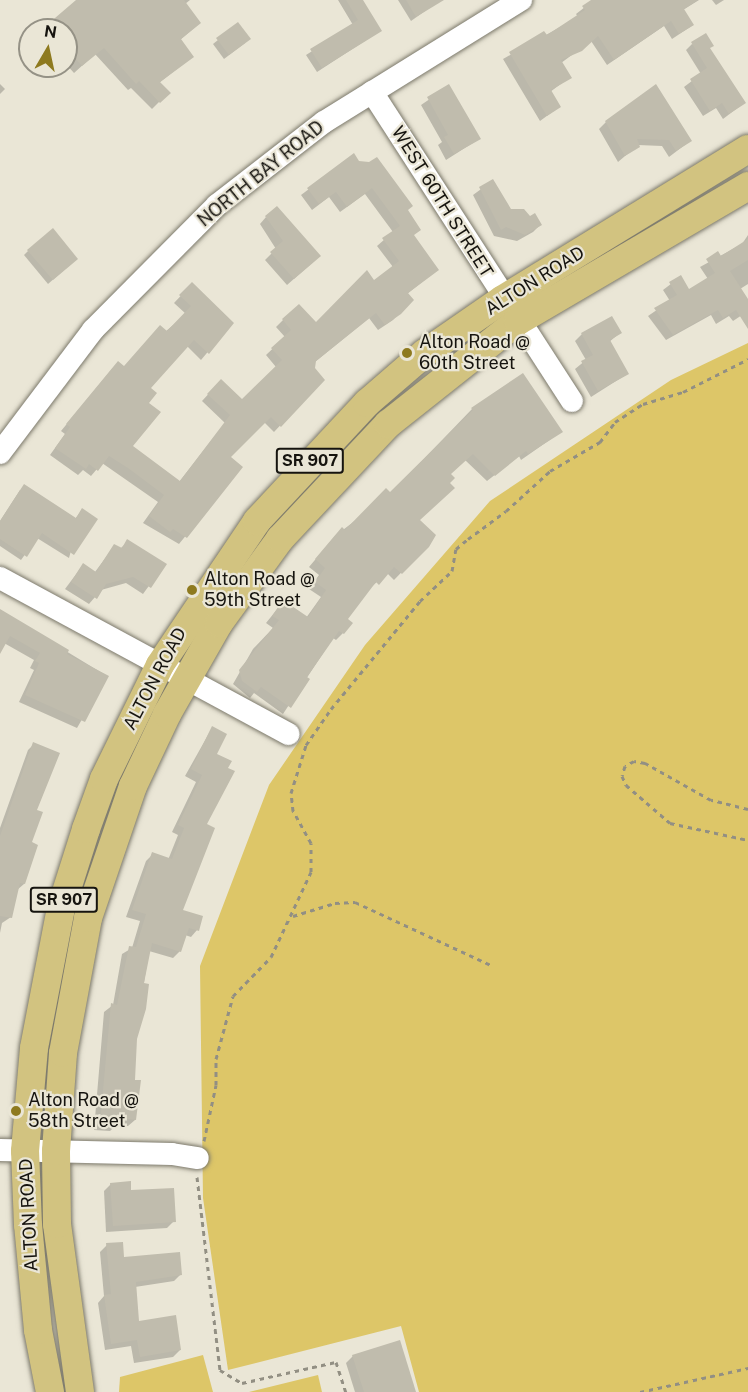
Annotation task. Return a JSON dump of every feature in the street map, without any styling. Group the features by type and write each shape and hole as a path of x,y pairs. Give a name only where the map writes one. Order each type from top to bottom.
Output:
{"main road":[{"name":"ALTON ROAD","path":"80,1392 62,1273 56,1151 63,1053 88,918 132,786 187,679 242,590 315,499 412,403 511,310 748,149"},
{"name":"ALTON ROAD","path":"50,1392 13,1151 61,908 104,779 160,665 257,521 339,429 425,353 748,186"}],"street":[{"name":"NORTH BAY ROAD","path":"0,453 93,330 217,205 324,122 520,0"},
{"name":"WEST 60TH STREET","path":"372,93 572,401"},
{"path":"0,578 289,734"},
{"path":"13,1151 198,1158"}],"path":[{"path":"346,1392 336,1362 242,1383 220,1370 196,1182 198,1158 207,1132 216,1059 232,996 271,957 293,916 314,858 311,843 292,811 295,775 306,746 393,633 452,571 456,549 506,512 550,471 600,442 615,422 643,404 683,392 748,359"},
{"path":"748,809 711,800 645,763 634,761 625,766 622,776 626,785 670,823 748,840"},
{"path":"293,916 335,903 355,902 491,965"},
{"path":"640,1392 748,1368"}],"shaded area":[{"path":"748,343 748,1392 419,1392 401,1326 228,1370 203,1198 200,966 269,785 365,645 490,501 671,380"},
{"path":"203,1355 213,1392 119,1392 120,1377"},
{"path":"318,1375 322,1392 249,1392"}],"building":[{"path":"76,0 184,0 201,23 181,39 194,57 160,82 171,93 160,103 139,81 136,84 104,48 82,66 78,62 78,18 55,18"},
{"path":"346,0 363,0 382,31 322,68 310,49 358,20"},
{"path":"406,0 444,0 416,17"},
{"path":"591,0 698,0 684,9 694,25 679,34 671,21 614,60 598,36 582,51 561,60 572,78 551,90 561,107 547,116 509,52 544,31 547,35 585,10 582,6"},
{"path":"238,22 251,39 229,55 216,38"},
{"path":"706,33 714,46 710,48 746,103 729,114 722,103 710,111 690,79 707,68 691,42"},
{"path":"449,84 481,139 454,154 444,137 448,135 427,97"},
{"path":"656,84 692,141 676,151 669,140 637,139 640,147 625,156 605,121"},
{"path":"354,153 359,161 369,162 377,157 413,206 408,210 421,230 414,235 439,270 408,293 414,300 401,314 385,325 376,313 316,361 315,368 325,380 281,427 271,417 231,457 243,467 187,538 173,529 170,532 149,516 164,495 128,468 109,456 98,471 89,464 86,469 55,448 70,427 66,424 118,361 124,366 160,325 167,331 191,306 179,295 192,282 234,323 209,354 194,340 151,388 157,393 149,403 161,412 133,446 180,481 230,415 207,394 221,379 242,399 282,360 271,348 291,330 282,319 299,304 316,322 367,270 374,280 399,261 382,238 400,226 372,188 347,207 336,192 319,204 307,188"},
{"path":"493,179 511,209 524,209 530,216 535,213 542,225 525,235 506,227 501,230 479,187"},
{"path":"277,206 321,256 294,279 270,252 283,241 265,216"},
{"path":"53,228 78,259 53,280 27,250"},
{"path":"748,239 748,260 730,271 748,299 748,329 736,310 723,318 718,310 673,335 654,308 677,295 669,282 681,275 689,289 715,273 706,259 718,251 721,256"},
{"path":"612,316 622,333 610,340 629,374 598,391 581,361 593,355 581,333"},
{"path":"523,373 563,432 528,454 526,451 495,476 473,454 451,474 455,478 450,483 455,488 420,520 436,535 429,547 402,574 394,567 379,585 376,582 348,619 353,623 344,634 339,631 307,677 310,679 291,708 261,687 257,692 242,681 239,670 279,620 272,616 283,600 308,617 326,590 315,582 325,568 315,559 342,527 345,530 386,488 390,492 473,410 471,408"},
{"path":"24,484 76,518 82,508 98,519 74,555 42,533 27,557 0,539 0,521"},
{"path":"127,539 167,564 151,588 133,577 106,584 97,599 71,582 83,563 96,572 114,544 122,548"},
{"path":"0,609 69,650 67,654 109,676 85,722 25,695 39,663 35,661 40,653 10,636 0,654"},
{"path":"212,726 227,734 217,754 232,761 228,768 235,771 207,824 215,828 183,910 203,916 199,931 189,928 181,952 152,943 144,983 149,984 146,1009 137,1039 135,1080 141,1080 136,1120 119,1118 118,1125 100,1123 111,1003 117,1005 129,946 136,947 146,914 132,910 152,852 172,859 184,828 178,825 202,775 191,769"},
{"path":"33,742 60,753 37,810 43,812 32,842 38,845 25,884 20,883 12,918 0,916 0,836"},
{"path":"131,1181 131,1190 174,1188 176,1222 113,1226 110,1183"},
{"path":"123,1242 124,1257 180,1252 182,1275 136,1282 139,1321 176,1315 181,1350 140,1357 137,1340 111,1344 104,1295 111,1294 106,1243"},
{"path":"400,1340 416,1392 364,1392 352,1355"}],"place":[{"name":"Alton Road @ 60th Street","path":"407,353"},
{"name":"Alton Road @ 59th Street","path":"192,590"},
{"name":"Alton Road @ 58th Street","path":"16,1111"}]}
